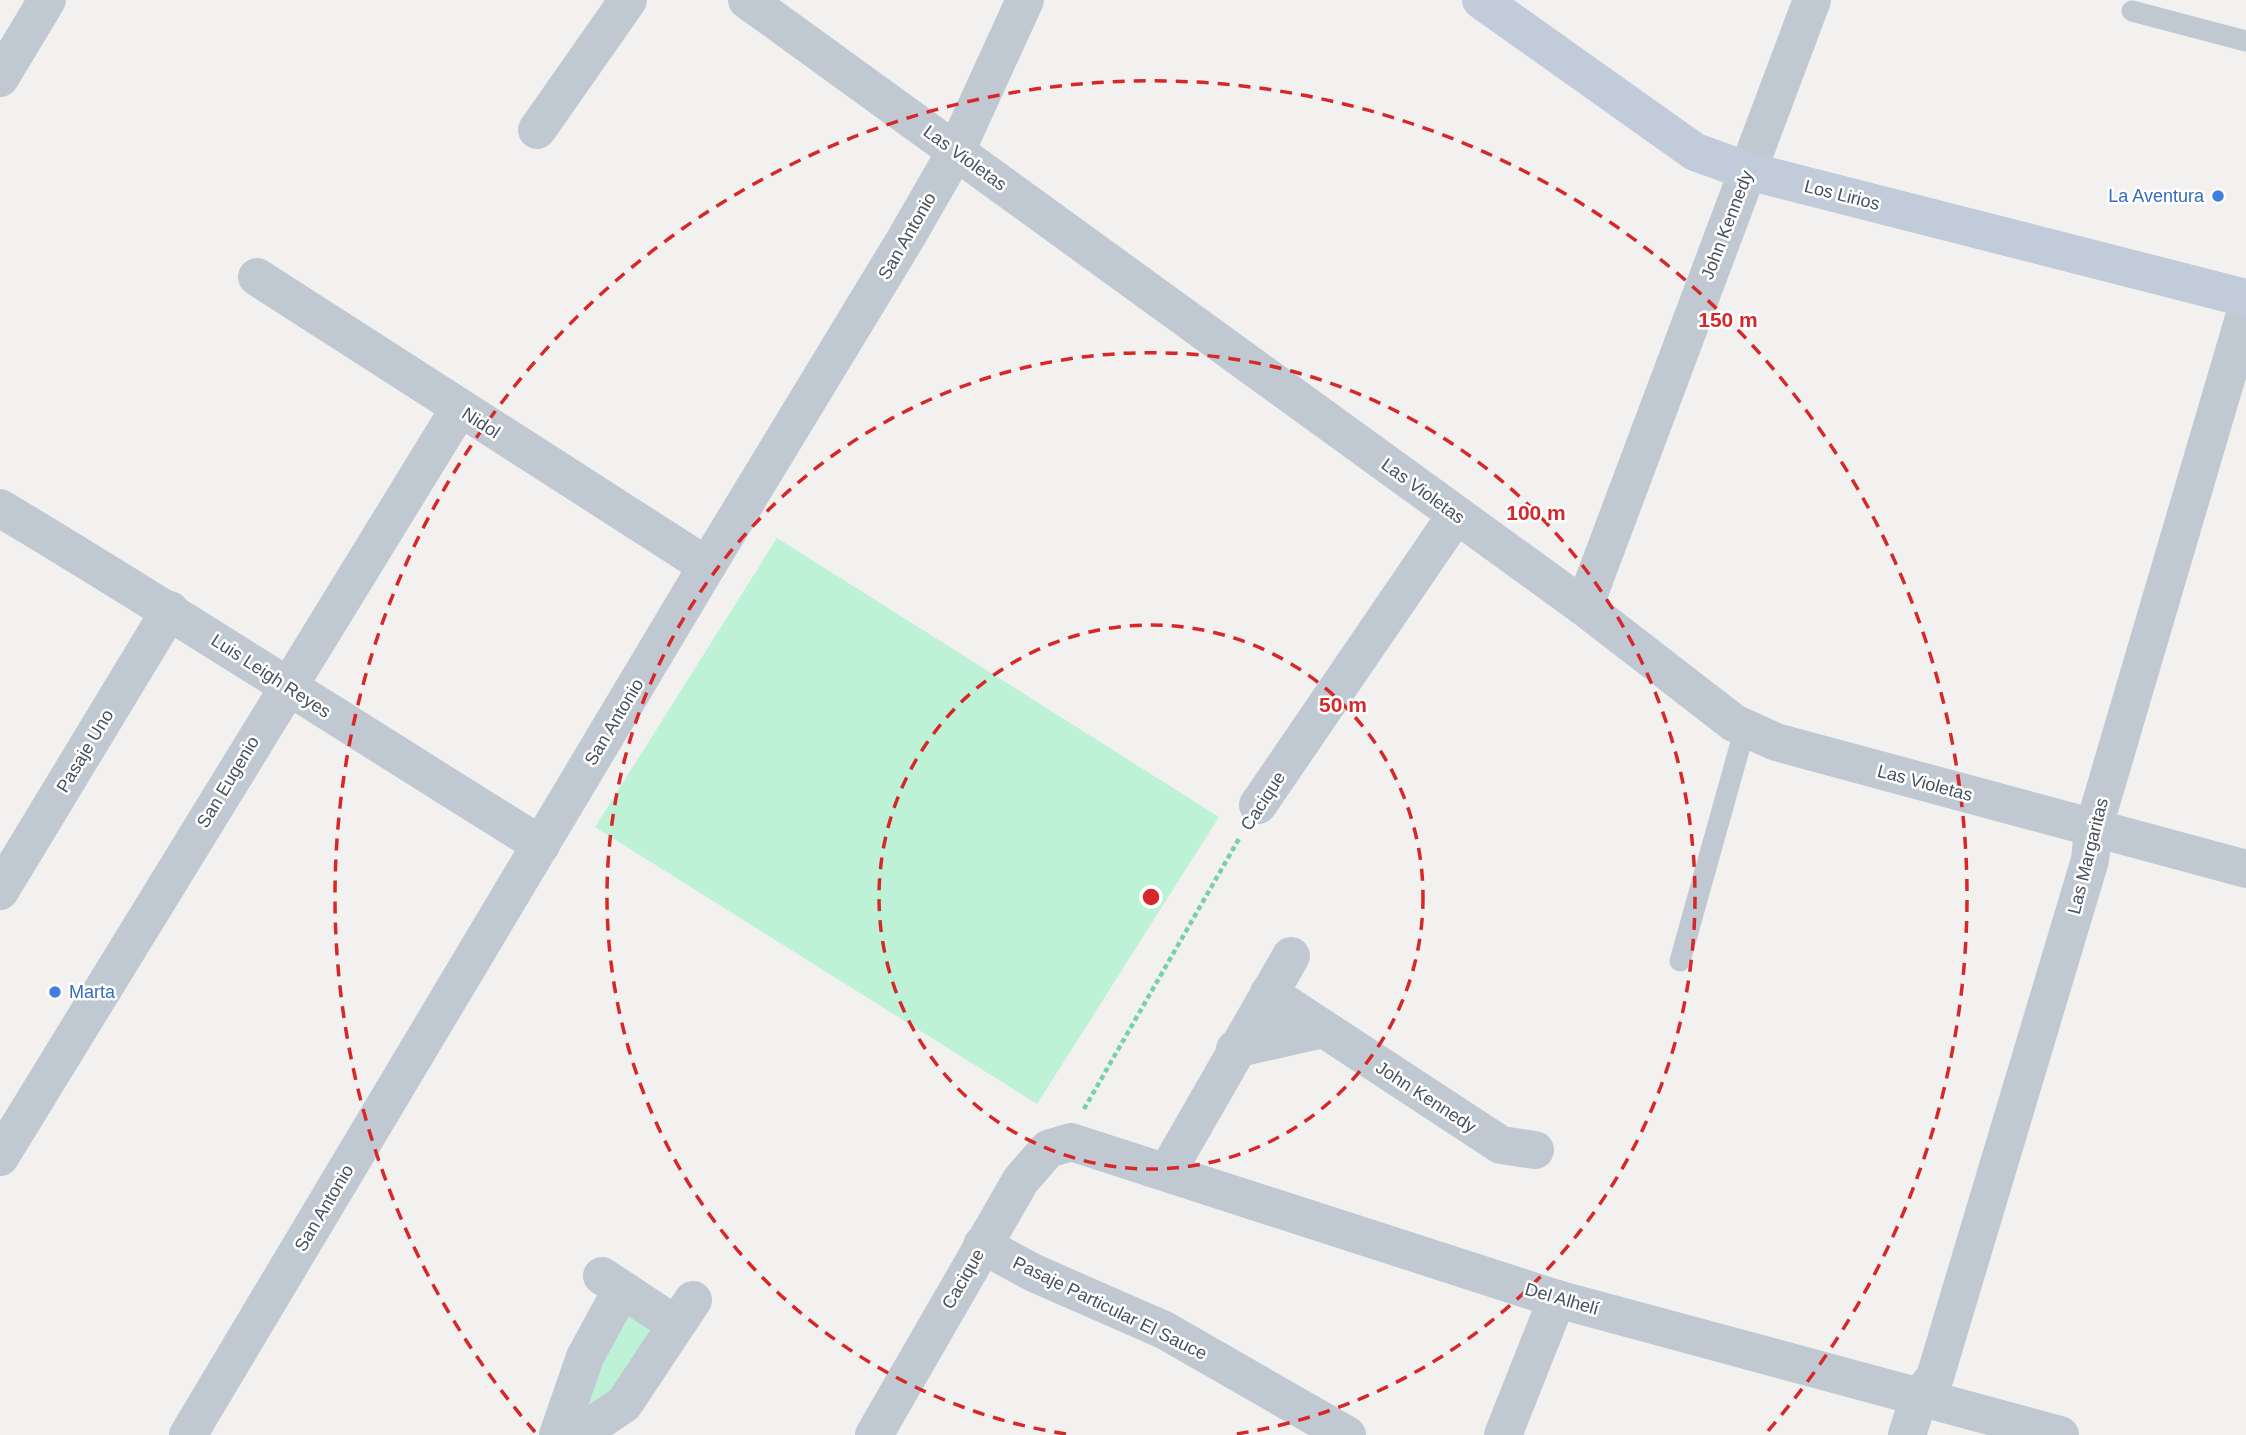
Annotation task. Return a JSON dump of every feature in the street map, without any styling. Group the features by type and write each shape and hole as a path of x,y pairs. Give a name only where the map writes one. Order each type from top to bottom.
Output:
{"main road":[{"name":"Los Lirios","path":"1481,0 1695,152 1748,171 2246,298"}],"street":[{"path":"0,78 47,0"},
{"path":"537,130 628,0"},
{"name":"Las Violetas","path":"747,0 1584,607 1734,723 1776,742 2093,830 2246,869"},
{"name":"San Antonio","path":"188,1435 956,151 1025,0"},
{"name":"John Kennedy","path":"1584,607 1812,0"},
{"name":"Nidol","path":"257,276 459,409 706,566"},
{"name":"Las Margaritas","path":"1907,1435 1919,1397 1935,1377 2091,860 2093,830 2246,311"},
{"name":"San Eugenio","path":"0,1157 459,409"},
{"name":"Luis Leigh Reyes","path":"0,508 170,610 286,688 541,845"},
{"name":"Cacique","path":"1258,805 1456,516"},
{"name":"Pasaje Uno","path":"0,891 170,610"},
{"path":"1167,1172 1235,1049 1291,956"},
{"name":"John Kennedy","path":"1269,993 1501,1145 1535,1150"},
{"path":"1235,1049 1323,1029"},
{"name":"Cacique","path":"874,1435 1021,1180 1048,1149 1071,1142"},
{"name":"Del Alhelí","path":"1071,1142 1557,1299 2060,1435"},
{"name":"Pasaje Particular El Sauce","path":"982,1245 1034,1273 1164,1330 1347,1435"},
{"path":"558,1435 611,1284 685,1313 624,1404 578,1435"},
{"path":"1503,1435 1557,1299"}],"lane":[{"path":"2132,11 2246,41"},
{"path":"1680,961 1745,728"}],"path":[{"name":"Cacique","path":"1089,1098 1258,805"}],"green space":[{"path":"777,538 1219,817 1037,1104 595,827"},
{"path":"629,1313 655,1332 618,1393 583,1414 594,1367"}],"place":[{"name":"La Aventura","path":"2218,196"},
{"name":"Marta","path":"55,992"}]}
